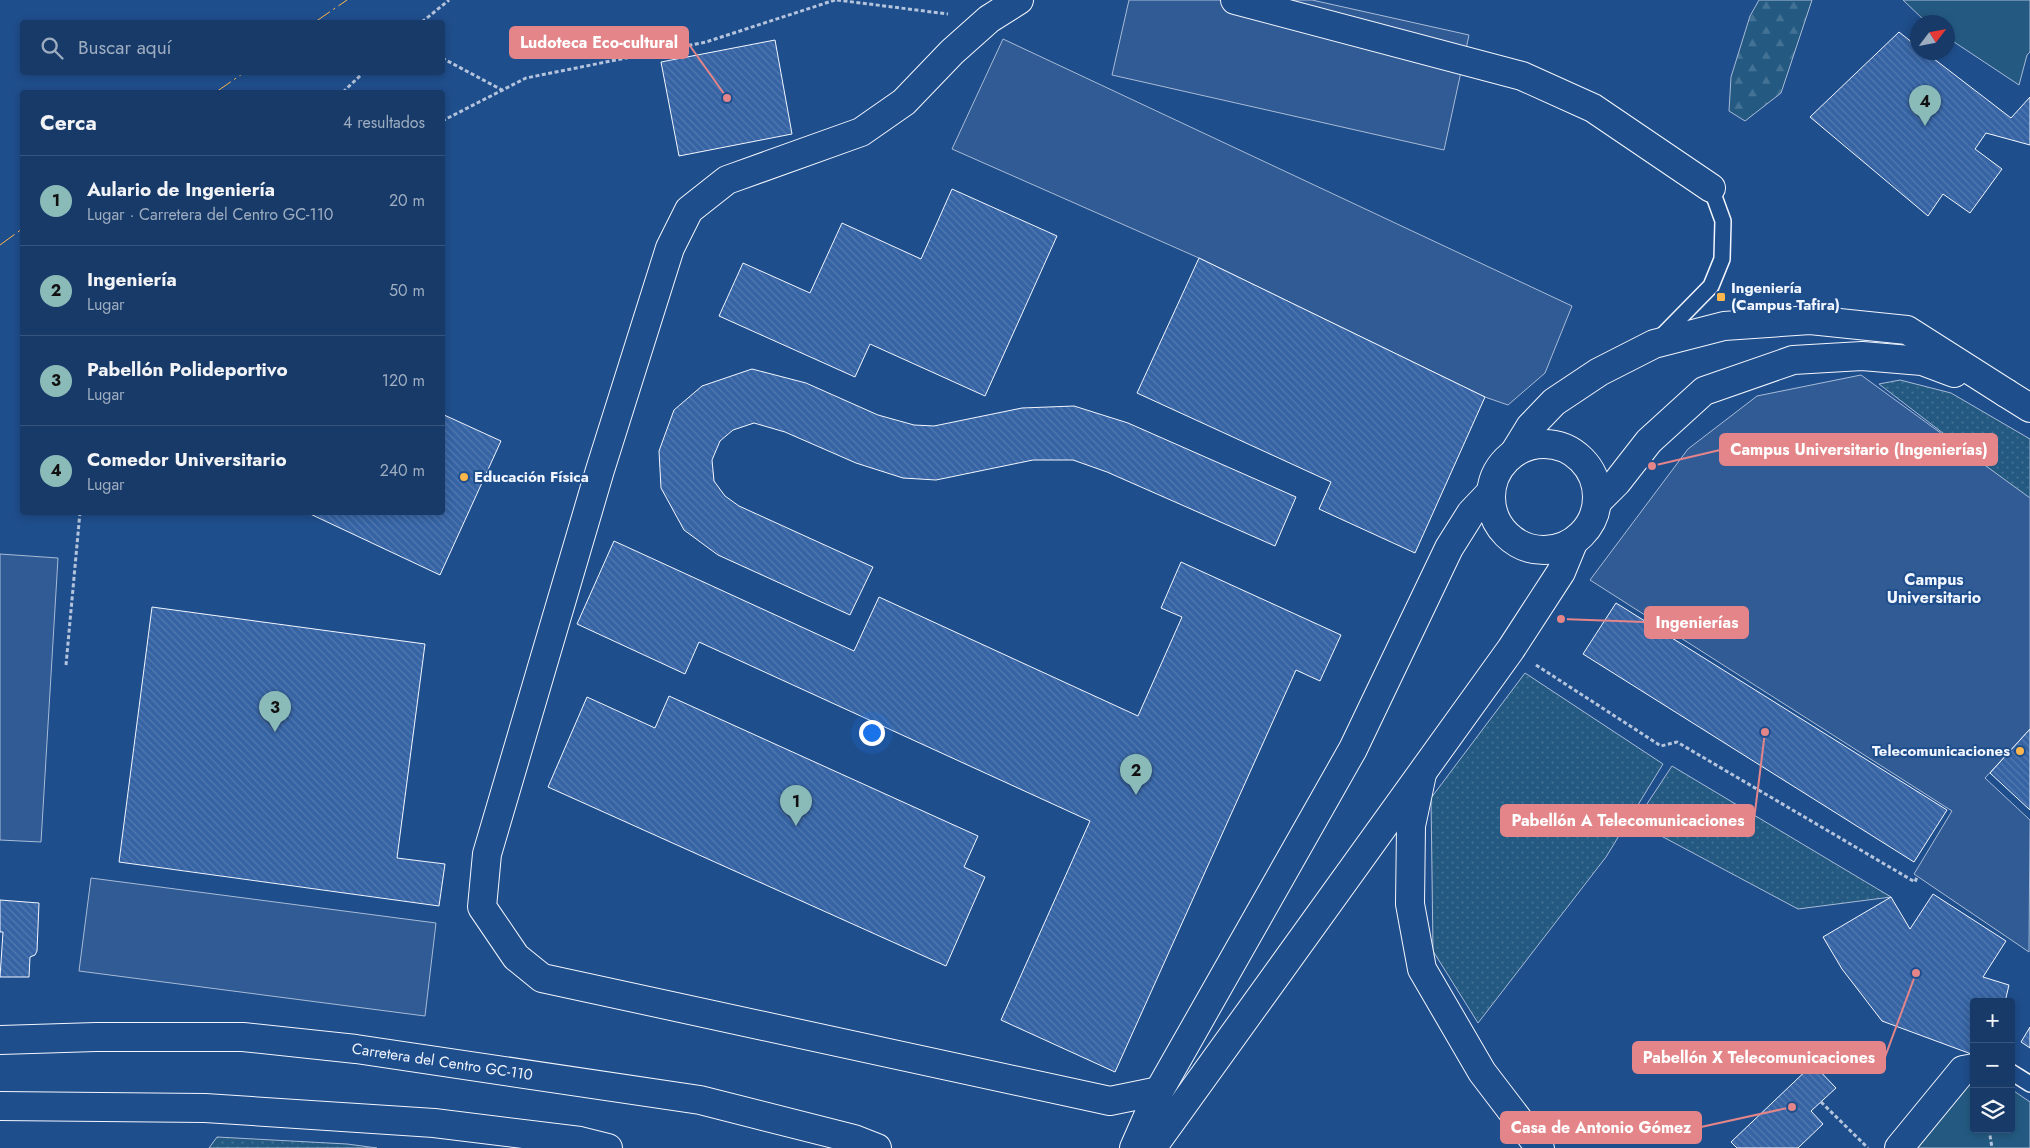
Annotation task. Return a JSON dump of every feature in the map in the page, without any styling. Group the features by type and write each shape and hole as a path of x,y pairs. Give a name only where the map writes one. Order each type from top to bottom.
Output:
{"street":[{"path":"1020,0 989,19 952,52 904,102 861,132 727,180 689,210 670,248 597,480 487,854 482,907 516,957 542,978 1110,1101 1159,1091"},
{"path":"1235,0 1522,76 1593,108 1711,188"},
{"path":"1514,453 1530,427 1554,402 1599,372 1654,344 1724,326 1810,320 1907,330 2030,408"},
{"path":"1598,501 1617,482 1649,441 1704,392 1793,360 1862,356 1922,361 2006,393"},
{"path":"1546,444 1563,447 1578,456 1590,468 1596,484 1598,501 1595,515 1589,527 1572,543 1557,550 1540,551 1523,547 1509,538 1498,524 1492,508 1491,492 1495,476 1503,463 1514,453 1530,445 1546,444"},
{"path":"1134,1148 1159,1091 1353,749 1449,548 1471,513 1491,492"},
{"path":"1152,1148 1511,649 1561,572 1572,543"},
{"path":"1422,774 1412,826 1410,904 1422,969 1482,1072 1540,1148"},
{"name":"Carretera del Centro GC-110","path":"0,1040 243,1036 356,1049 700,1100 854,1139 877,1148"},
{"path":"1899,1148 1963,1070 1970,1069"},
{"path":"0,1106 205,1108 434,1123 580,1141 608,1148"}],"lane":[{"path":"1654,344 1711,286 1722,259 1723,220 1711,188"},
{"path":"2015,1075 2030,1084"}],"path":[{"path":"424,20 449,0"},
{"path":"445,119 526,78 706,42 836,0 989,19"},
{"path":"445,60 502,90"},
{"path":"345,90 361,75"},
{"path":"66,665 80,515"},
{"path":"1511,649 1661,746 1677,742 1915,882 1917,877"},
{"path":"1821,1102 1868,1148"},
{"path":"1990,1133 1992,1148"}],"green space":[{"path":"1759,0 1812,0 1781,93 1745,121 1729,111 1731,77 1750,16"},
{"path":"1903,0 2030,0 2030,52 2027,55 2019,85 1955,43 1955,15 1919,15"},
{"path":"1900,380 1951,393 2030,439 2030,500 1879,384"},
{"path":"1525,673 1663,764 1606,857 1478,1023 1433,951 1431,798"},
{"path":"1672,766 1891,897 1798,909 1635,822"},
{"path":"1970,1078 1970,1133 2015,1133 2015,1092 2030,1102 2030,1148 1912,1148"},
{"path":"217,1137 347,1144 377,1148 209,1148"}],"shaded area":[{"path":"1129,0 1312,0 1469,35 1444,150 1112,75"},
{"path":"1003,39 1572,306 1545,373 1508,405 1485,397 1199,258 952,149"},
{"path":"1861,375 2030,498 2030,729 1985,778 2030,820 2029,952 1914,874 1952,811 1590,580 1688,449 1757,396"},
{"path":"0,554 58,558 41,842 0,840"},
{"path":"91,878 436,923 425,1016 79,971"}],"building":[{"path":"1899,32 1910,41 1910,60 1935,60 2011,118 2030,97 2030,145 1986,133 1975,149 2002,169 1970,213 1943,194 1928,216 1810,117"},
{"path":"775,40 792,134 679,156 661,62"},
{"path":"952,189 1057,236 985,396 870,344 855,377 719,316 743,263 810,293 842,223 921,259"},
{"path":"1199,258 1485,397 1415,553 1319,509 1331,482 1137,393"},
{"path":"752,369 806,383 878,415 914,425 934,426 1022,408 1074,406 1128,423 1296,497 1275,546 1107,472 1073,460 1033,460 936,480 903,478 856,463 785,432 754,423 733,430 720,441 712,460 714,481 725,496 739,506 873,567 850,615 718,555 684,530 661,488 659,451 674,410 702,386"},
{"name":"Educación Física","path":"445,415 501,441 440,575 312,515 445,515"},
{"path":"614,541 854,651 879,597 1138,716 1182,617 1161,608 1181,562 1341,635 1320,681 1296,670 1115,1072 1001,1020 1090,821 699,642 685,674 577,624"},
{"path":"1616,603 1947,810 1914,862 1583,654"},
{"path":"152,607 425,644 397,858 445,864 439,906 119,862"},
{"path":"669,696 978,836 964,867 985,877 946,966 548,787 587,697 655,728"},
{"name":"Telecomunicaciones","path":"2030,729 2030,810 1990,773"},
{"path":"1933,894 2006,941 1983,977 2009,985 2006,998 1970,998 1970,1054 1882,1021 1842,969 1823,937 1891,897 1910,929"},
{"path":"0,900 39,903 37,951 35,955 30,957 29,977 0,977 3,932 0,932"},
{"path":"2030,1027 2030,1048 2021,1042"},
{"path":"1813,1064 1836,1088 1811,1111 1823,1124 1798,1148 1737,1148 1731,1142"}],"power":[{"path":"318,20 347,0"},
{"path":"219,90 241,75"},
{"path":"0,245 20,230"}],"place":[{"name":"Ludoteca Eco-cultural","path":"727,98"},
{"name":"Comedor Universitario","path":"1925,126"},
{"name":"Ingeniería (Campus Tafira)","path":"1721,297"},
{"name":"Campus Universitario (Ingenierías)","path":"1652,466"},
{"name":"Educación Física","path":"464,477"},
{"name":"Ingenierías","path":"1561,619"},
{"name":"Pabellón Polideportivo","path":"275,732"},
{"name":"Pabellón A Telecomunicaciones","path":"1765,732"},
{"name":"Telecomunicaciones","path":"2020,751"},
{"name":"Ingeniería","path":"1136,795"},
{"name":"Aulario de Ingeniería","path":"796,826"},
{"name":"Pabellón X Telecomunicaciones","path":"1916,973"},
{"name":"Casa de Antonio Gómez","path":"1792,1107"}],"district":[{"name":"Campus Universitario","path":"1934,588"}]}
